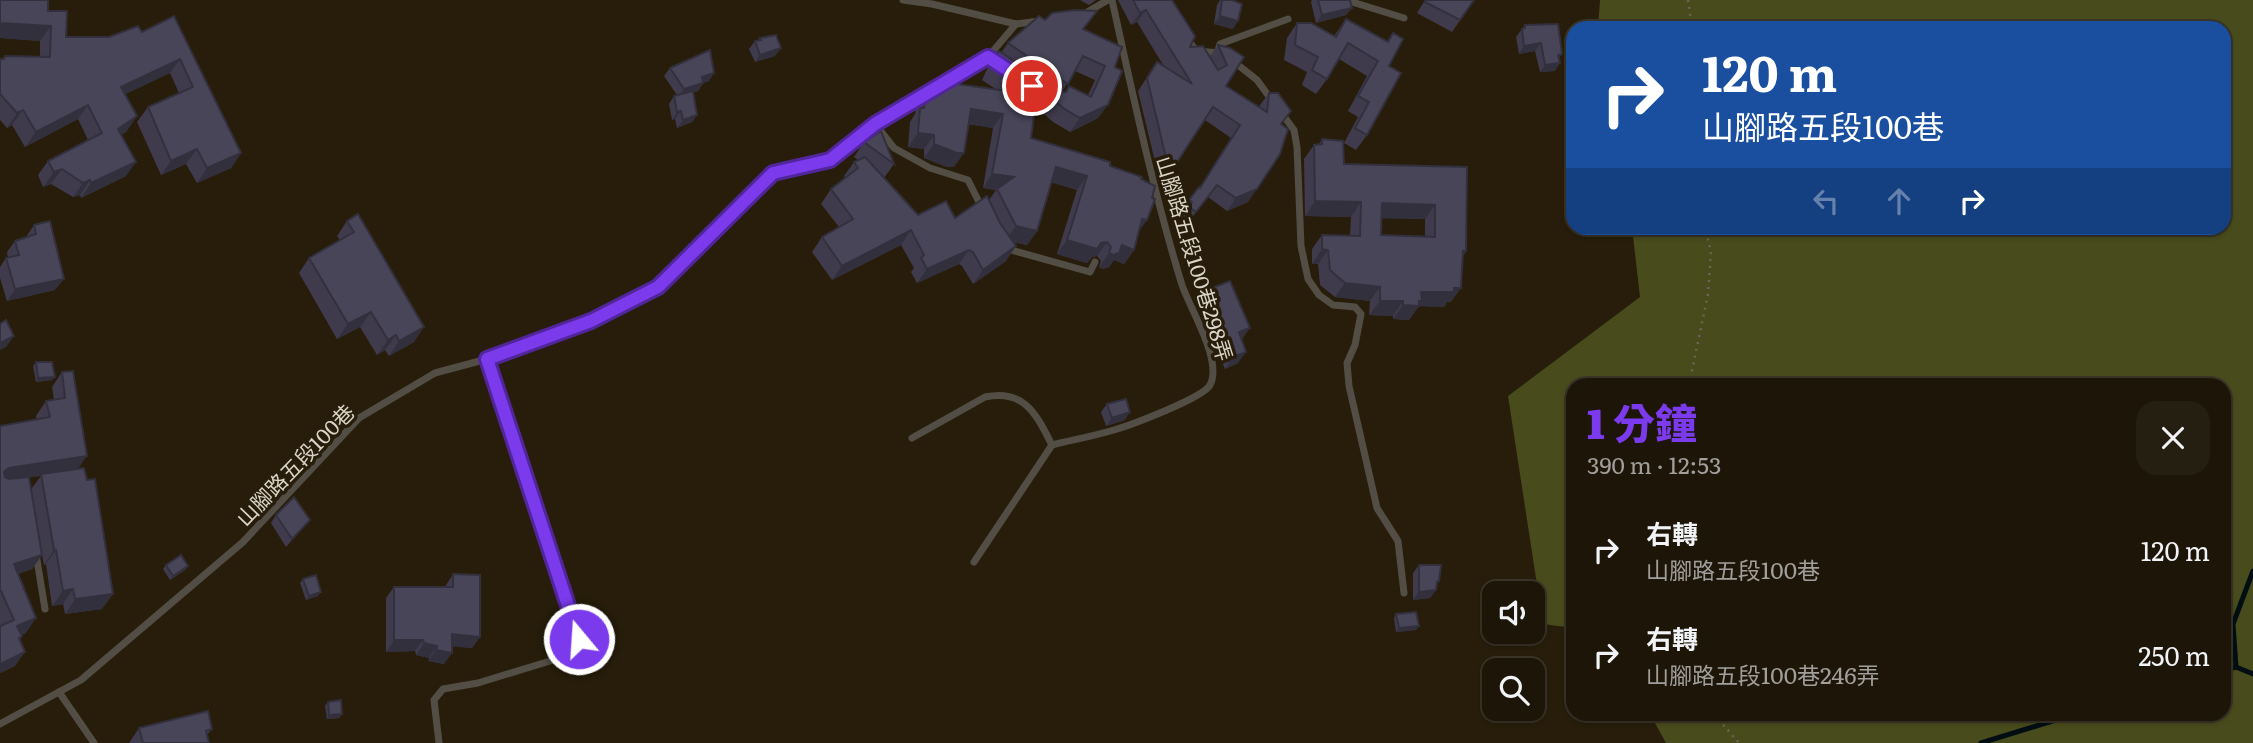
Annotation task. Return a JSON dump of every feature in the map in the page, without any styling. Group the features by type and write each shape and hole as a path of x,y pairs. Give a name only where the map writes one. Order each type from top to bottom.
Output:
{"lane":[{"path":"903,0 931,2 1016,24 1042,21"},
{"path":"1069,18 1082,16 1110,0"},
{"name":"山腳路五段100巷298弄","path":"1052,444 1116,429 1198,396 1209,386 1213,374 1208,346 1182,285 1150,173 1110,0"},
{"path":"1351,0 1404,18"},
{"path":"1218,52 1220,44 1288,19"},
{"name":"山腳路五段100巷","path":"0,724 81,680 243,542 359,418 435,373 487,359 591,321 658,287 773,173 830,160 875,124 988,57 1016,24"},
{"path":"1181,29 1197,51 1218,52 1256,80 1294,130 1297,147 1300,246 1308,279 1319,295 1333,305 1355,307 1360,314 1355,345 1347,363 1349,386 1377,508 1398,541 1405,593"},
{"path":"988,57 999,64"},
{"path":"875,124 894,148 930,168 968,180 985,214"},
{"path":"997,236 1003,248 1090,272 1095,262"},
{"path":"439,743 434,700 443,689 478,683 563,657 574,651 579,639 487,359"},
{"path":"912,438 985,397 999,394 1011,396 1035,412 1052,444 974,562"},
{"path":"34,547 45,609"},
{"path":"59,692 93,743"}],"path":[{"path":"1688,0 1691,21"},
{"path":"1690,378 1708,294 1711,252 1707,235"},
{"path":"1720,721 1739,743"}],"green space":[{"path":"1600,0 2253,0 2253,743 1666,743 1654,721 2231,721 2231,378 1566,378 1566,627 1545,624 1545,581 1536,581 1508,396 1640,297 1633,235 2231,235 2231,21 1598,21"}],"building":[{"path":"0,0 48,0 48,11 67,11 66,37 109,37 138,26 142,32 174,16 241,153 207,168 197,149 171,161 148,107 193,87 180,59 121,87 137,116 118,129 136,162 91,183 90,180 83,183 62,169 54,172 48,161 102,133 88,105 36,132 23,110 17,113 0,94 0,59 5,56 50,57 51,26 0,23"},
{"path":"1133,0 1172,0 1195,36 1190,47 1203,46 1218,70 1227,65 1218,45 1230,48 1244,57 1226,86 1267,112 1269,93 1278,93 1291,111 1281,124 1288,129 1280,154 1257,189 1236,198 1217,185 1196,212 1189,207 1192,202 1189,200 1200,188 1240,125 1213,107 1172,170 1167,162 1147,78 1157,62 1192,84 1146,10 1140,13"},
{"path":"1222,0 1242,4 1238,21 1220,16"},
{"path":"1318,0 1350,0 1352,8 1322,15"},
{"path":"1474,0 1460,20 1425,2"},
{"path":"1097,11 1083,29 1122,47 1115,67 1122,71 1108,105 1080,118 1063,108 1038,85 1037,95 991,66 999,51 1060,92 1066,92 1069,86 1091,97 1105,66 1083,56 1068,84 1008,43 1039,16 1045,20 1052,13"},
{"path":"1346,19 1388,42 1393,33 1403,39 1389,66 1401,73 1367,135 1355,128 1369,102 1358,96 1378,61 1348,43 1327,79 1312,70 1318,57 1295,45 1297,23 1311,23 1336,37"},
{"path":"1558,24 1562,54 1558,55 1560,63 1545,65 1541,43 1524,46 1522,29 1525,25"},
{"path":"776,35 781,48 760,55 755,41"},
{"path":"710,50 714,73 702,77 703,83 684,89 670,68"},
{"path":"958,74 956,84 1037,95 1031,138 1110,162 1110,166 1142,177 1141,179 1155,186 1152,198 1155,199 1147,220 1142,219 1134,250 1122,245 1119,253 1113,255 1109,253 1111,247 1107,242 1101,243 1097,249 1067,240 1087,176 1056,167 1037,231 1016,226 997,189 1014,177 992,174 1003,114 971,109 964,153 934,144 934,135 918,133 920,108 924,108 926,94"},
{"path":"693,91 697,115 683,120 681,111 677,112 674,96"},
{"path":"881,131 894,164 864,142"},
{"path":"1322,139 1343,141 1344,164 1467,167 1466,251 1463,251 1461,288 1454,288 1454,292 1421,292 1422,301 1419,301 1419,306 1403,305 1403,301 1380,301 1380,287 1345,283 1330,270 1328,250 1322,249 1322,235 1360,236 1361,202 1315,201 1314,145 1322,144","holes":["1382,203 1435,205 1435,237 1381,235"]},
{"path":"865,157 918,215 946,201 955,218 987,196 1000,223 1016,246 983,270 973,252 969,250 927,269 921,258 924,255 911,230 842,266 822,237 853,219 831,189 858,168 854,162"},
{"path":"358,214 424,327 399,341 396,335 388,340 371,312 348,324 309,258 354,232 347,221"},
{"path":"50,221 64,279 15,289 6,258 19,255 15,241 36,234 34,225"},
{"path":"1230,281 1250,328 1239,332 1246,352 1233,357 1204,291"},
{"path":"6,320 14,336 0,343 0,324"},
{"path":"36,362 52,362 55,377 38,378"},
{"path":"73,371 87,456 9,468 4,472 9,479 29,477 42,555 14,564 36,618 17,626 25,652 0,664 0,626 14,620 0,591 0,426 50,417 46,401 65,398 62,372"},
{"path":"1126,399 1130,412 1112,418 1107,404"},
{"path":"84,468 87,480 95,479 113,594 75,599 73,589 63,591 41,474"},
{"path":"294,497 310,520 292,539 276,515"},
{"path":"181,555 188,566 173,576 166,565"},
{"path":"1419,565 1441,565 1436,590 1419,592"},
{"path":"453,574 480,575 480,637 452,634 452,653 436,650 437,646 424,643 423,640 394,640 394,587 453,587"},
{"path":"316,575 321,592 309,596 303,579"},
{"path":"1416,612 1419,626 1399,628 1396,614"},
{"path":"341,700 342,714 329,715 328,702"},
{"path":"208,711 212,729 206,731 209,743 143,743 139,728"}],"waterway":[{"path":"2236,667 2233,624 2253,571"},
{"path":"2231,669 2236,667 2253,674"},
{"path":"1981,743 2052,721"}],"route":[{"path":"579,639 487,359 591,321 658,287 773,173 830,160 875,124 988,57 1032,86"}]}
